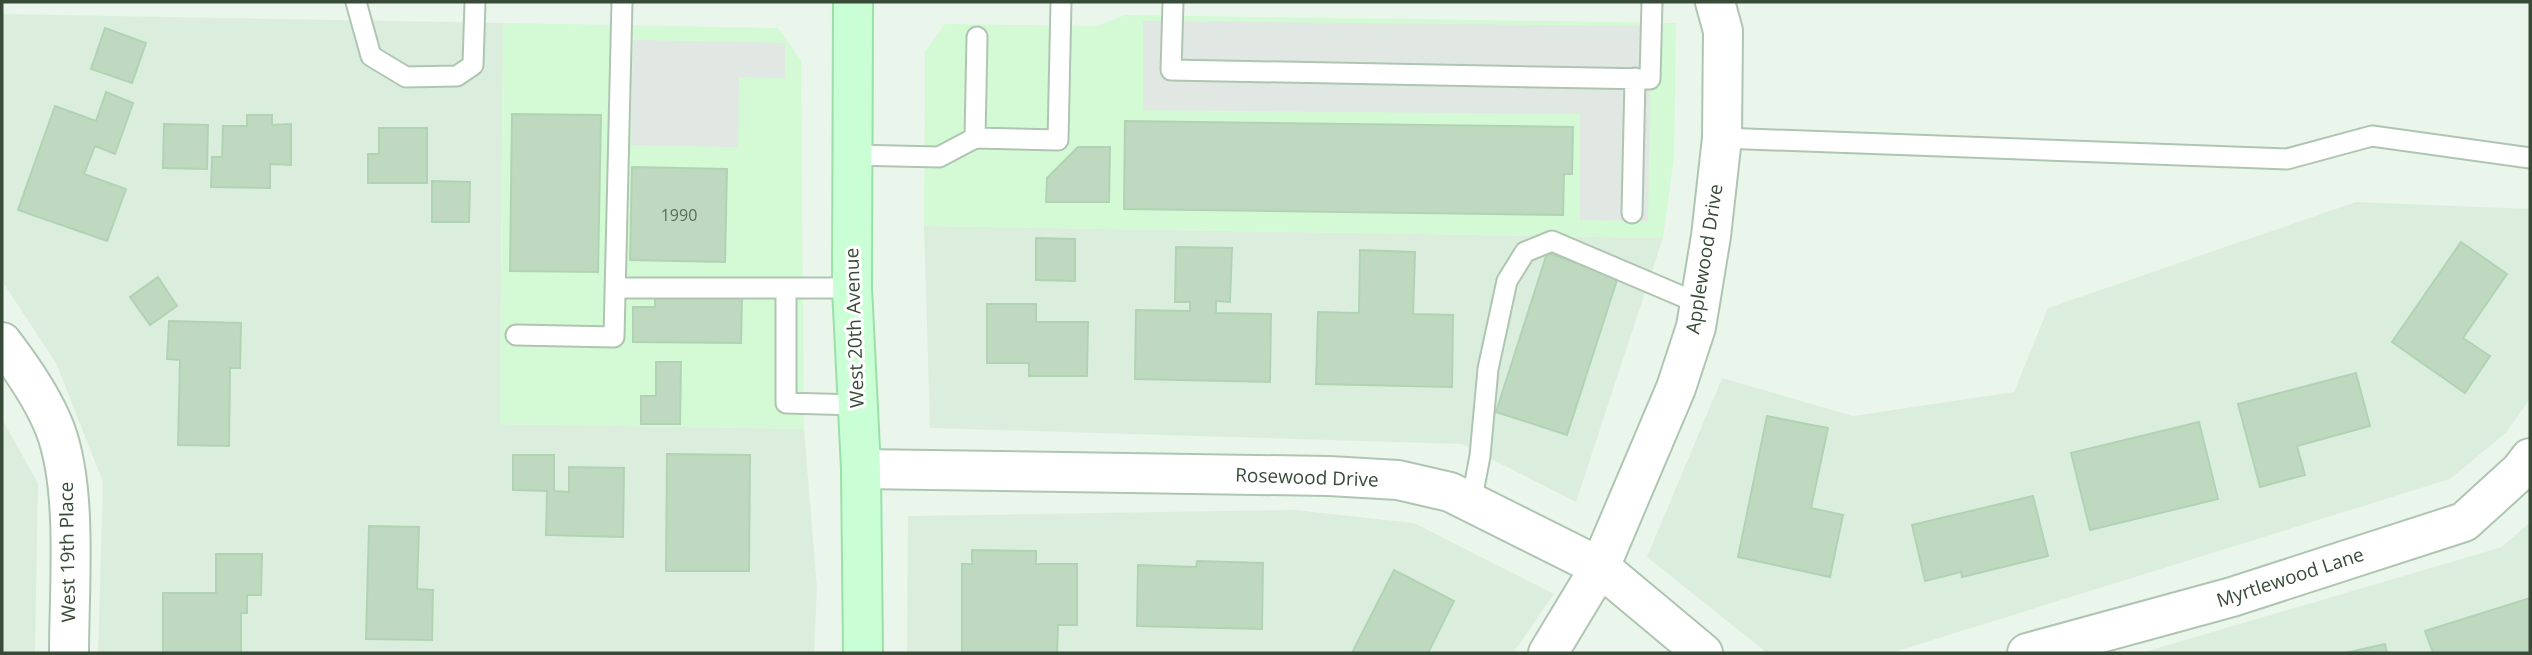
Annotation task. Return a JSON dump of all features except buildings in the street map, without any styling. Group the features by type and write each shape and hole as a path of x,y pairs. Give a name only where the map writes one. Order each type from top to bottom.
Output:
{"street":[{"name":"West 20th Avenue","path":"853,2 852,288 861,469 863,653"},
{"name":"Applewood Drive","path":"1548,653 1600,566 1676,388 1696,327 1711,236 1722,138 1723,31 1714,2"},
{"name":"West 19th Place","path":"2,342 29,381 54,428 64,461 69,510 69,653"},
{"name":"Myrtlewood Lane","path":"2026,653 2232,597 2464,522 2520,471 2530,458"},
{"name":"Rosewood Drive","path":"861,469 1329,476 1398,480 1450,492 1600,566 1703,653"}],"lane":[{"path":"356,2 371,56 406,77 457,76 473,65 475,2"},
{"path":"516,335 614,337 622,2"},
{"path":"852,155 939,157 975,138 1058,140 1061,2"},
{"path":"1173,2 1171,70 1650,79 1652,2"},
{"path":"975,138 977,37"},
{"path":"1632,213 1634,78"},
{"path":"1722,138 2287,159 2372,136 2530,158"},
{"path":"1471,503 1480,456 1488,369 1507,281 1525,252 1552,241 1700,304"},
{"path":"615,288 852,288"},
{"path":"786,288 786,403 857,405"}],"shaded area":[{"path":"2,14 503,23 500,424 804,429 817,588 814,653 98,653 103,482 56,363 2,281"},
{"path":"1125,15 1676,23 1674,157 1663,238 924,226 925,52 945,24 1097,26"},
{"path":"1143,21 1651,26 1648,221 1580,220 1580,114 1143,110"},
{"path":"503,23 778,28 801,60 804,429 500,424"},
{"path":"633,40 785,43 785,78 739,77 738,147 631,145"},
{"path":"2356,202 2530,209 2530,399 2506,433 2450,479 1891,653 1767,653 1647,557 1722,378 1853,416 2014,392 2048,308"},
{"path":"924,226 1663,238 1576,502 1462,444 930,428"},
{"path":"2,419 38,483 35,653 2,653"},
{"path":"1295,510 1414,523 1554,594 1513,653 907,653 908,516"},
{"path":"2530,522 2530,653 2141,653 2502,547"}]}
